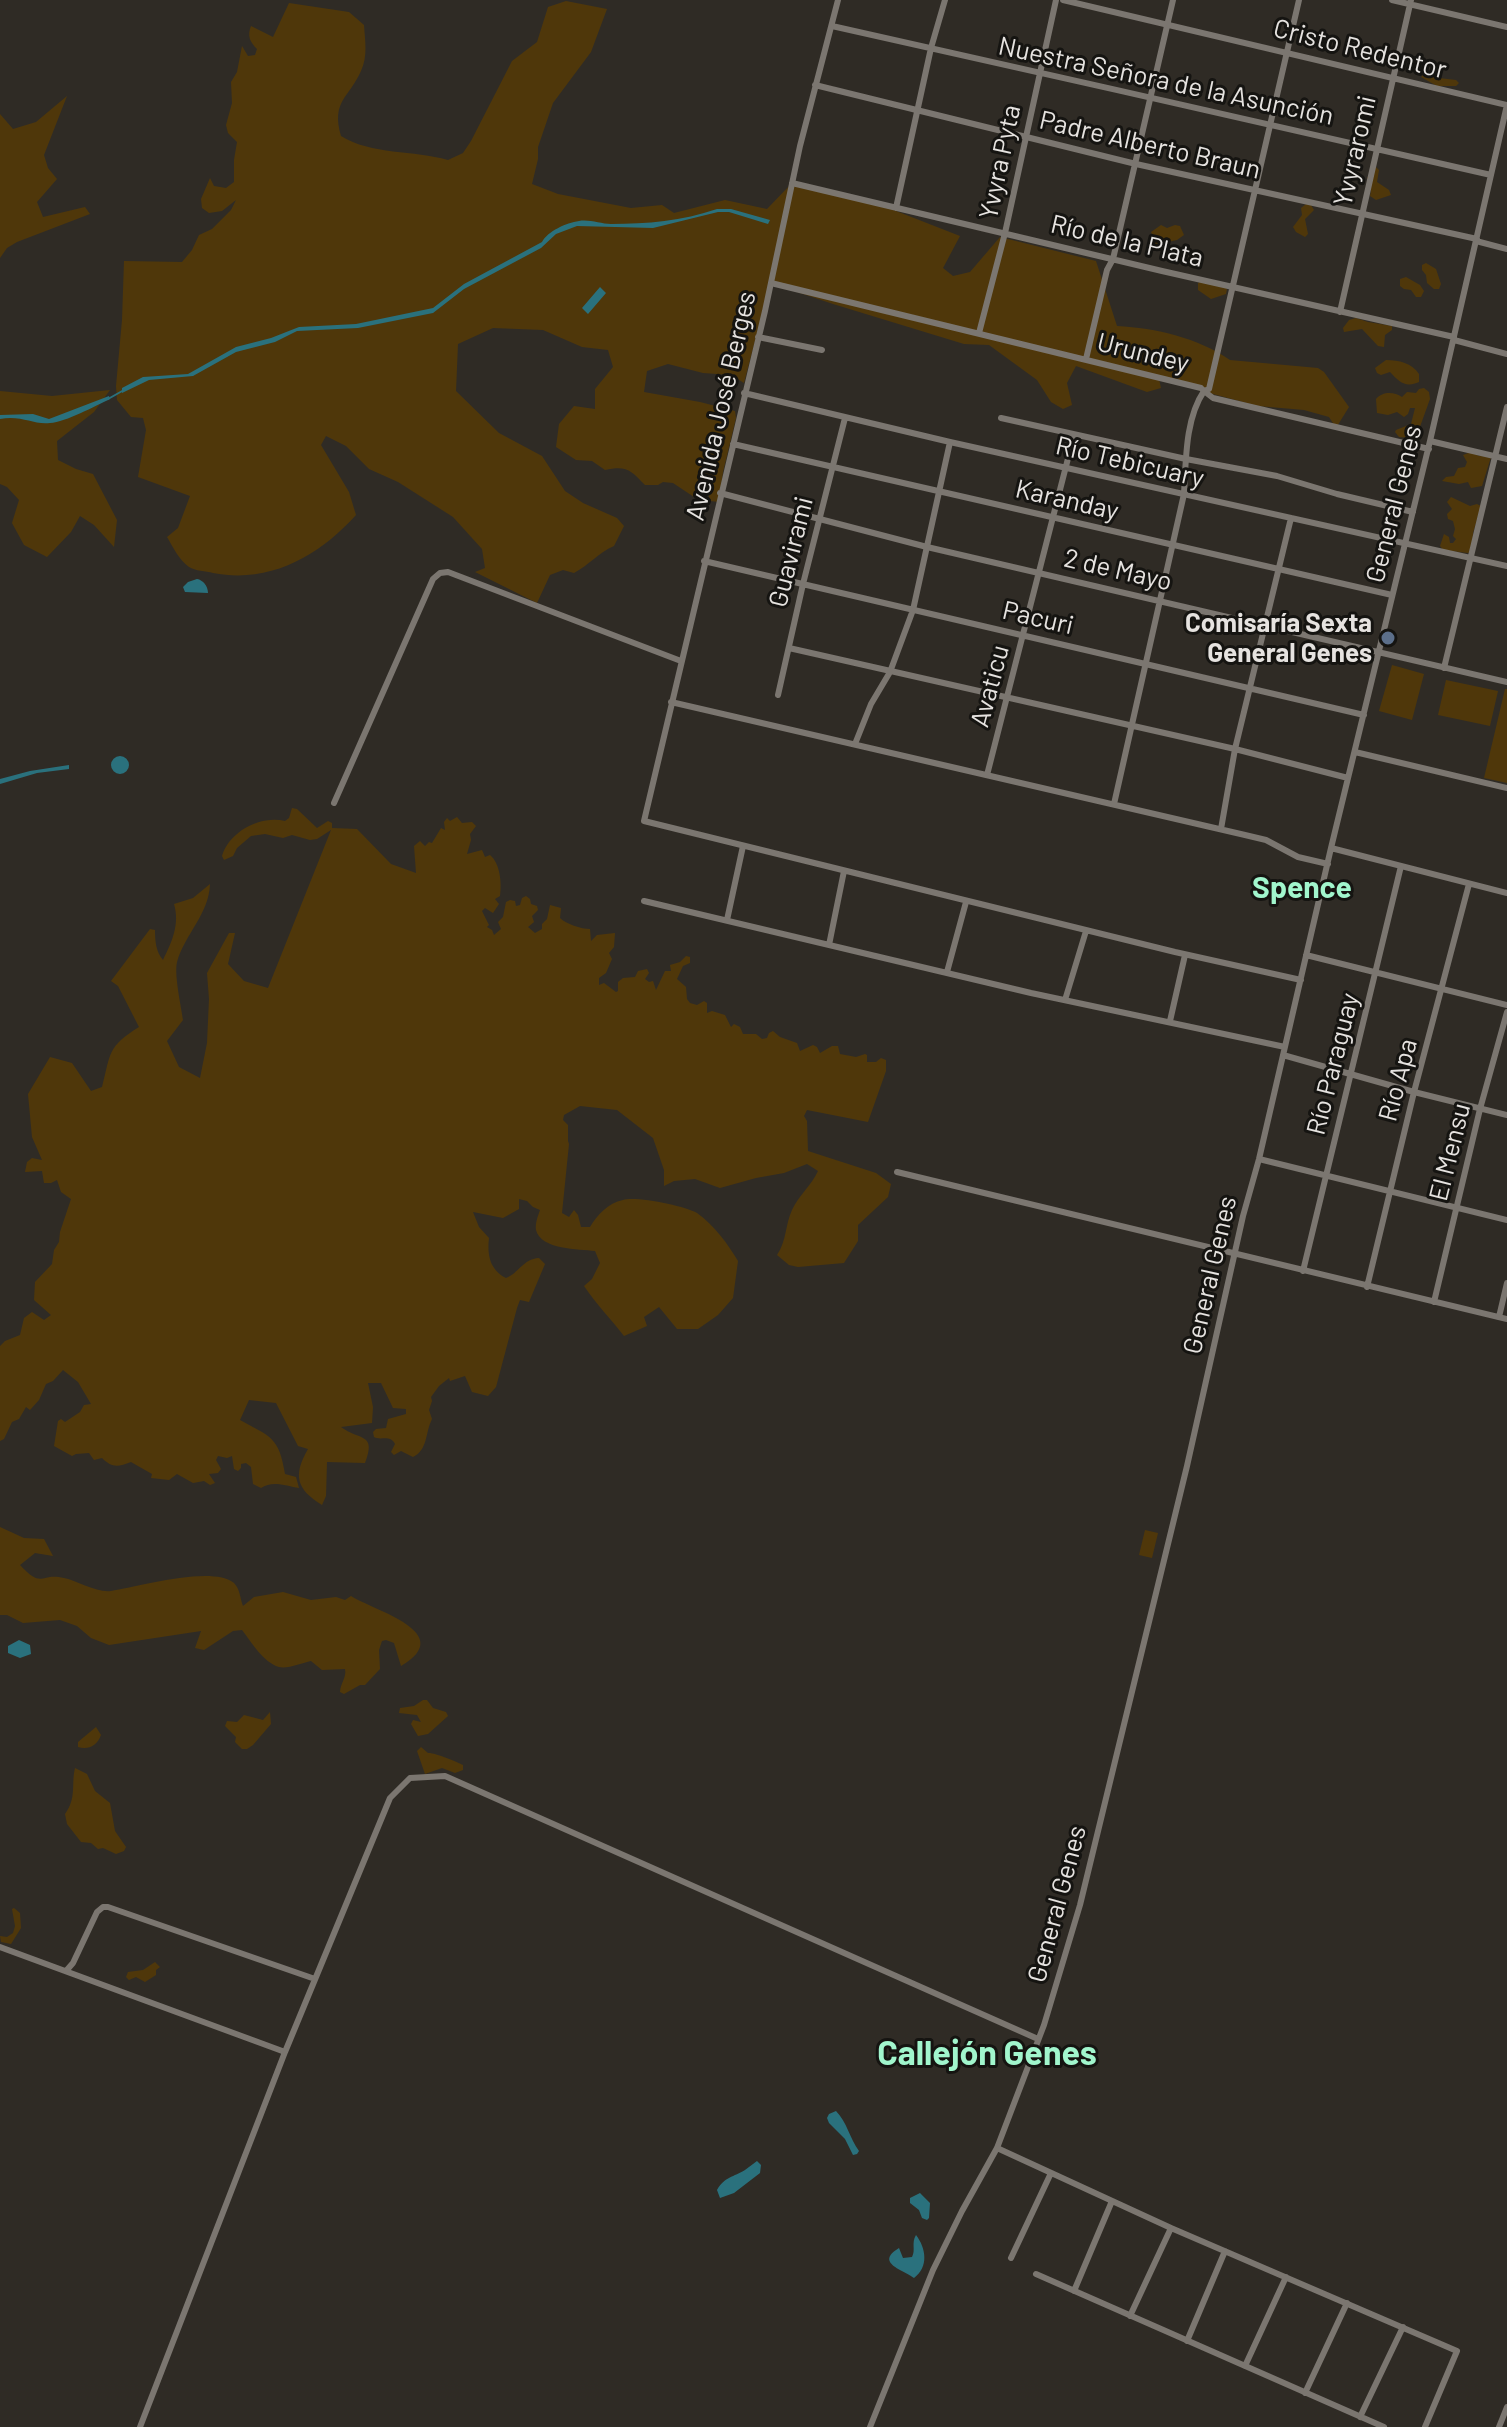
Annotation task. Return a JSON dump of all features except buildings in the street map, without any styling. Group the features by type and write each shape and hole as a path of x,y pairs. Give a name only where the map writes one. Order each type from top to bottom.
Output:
{"street":[{"name":"Avenida José Berges","path":"743,846 644,821 815,85 838,0"},
{"path":"896,208 931,48 945,0"},
{"name":"Yvyra Pyta","path":"979,333 1005,233 1056,0"},
{"name":"Cristo Redentor","path":"1063,0 1507,105"},
{"path":"1086,359 1107,270 1113,259 1173,0"},
{"name":"Urundey","path":"1114,804 1184,494 1186,459 1196,403 1209,389 1299,0"},
{"path":"1392,0 1507,27"},
{"name":"Yvyraromi","path":"1340,312 1411,2"},
{"name":"Nuestra Señora de la Asunción","path":"832,26 1491,175"},
{"name":"Padre Alberto Braun","path":"815,85 1026,138 1507,249"},
{"name":"General Genes","path":"870,2427 933,2270 997,2148 1038,2039 1080,1905 1430,445 1507,105"},
{"name":"Río de la Plata","path":"792,183 1454,338 1507,354"},
{"name":"Urundey","path":"771,283 1086,359 1204,391"},
{"path":"758,337 822,350"},
{"path":"1204,391 1213,398 1507,459"},
{"name":"Río Tebicuary","path":"744,393 1507,566"},
{"path":"1444,668 1507,407"},
{"name":"Guavirami","path":"778,695 845,418"},
{"path":"1001,418 1277,476 1413,512"},
{"name":"Avaticu","path":"987,775 1074,435"},
{"path":"855,744 871,704 890,672 913,610 950,442"},
{"name":"Karanday","path":"733,444 1392,595"},
{"name":"2 de Mayo","path":"720,493 927,547 1507,682"},
{"path":"1221,829 1235,749 1291,518"},
{"name":"Pacuri","path":"704,561 1364,715"},
{"path":"334,803 433,579 440,573 448,572 681,661"},
{"path":"789,648 1235,749 1348,778"},
{"path":"671,702 1266,840 1285,851 1328,864"},
{"path":"1355,752 1507,788"},
{"path":"727,920 743,846 1185,955 1301,980"},
{"path":"1331,848 1507,893"},
{"name":"Río Paraguay","path":"1303,1271 1401,866"},
{"path":"829,945 844,871"},
{"name":"Río Apa","path":"1367,1287 1469,884"},
{"path":"644,901 1065,1000 1170,1021 1284,1051 1414,1092 1507,1115"},
{"path":"947,972 966,902"},
{"path":"1065,1000 1086,931"},
{"path":"1170,1021 1185,955"},
{"path":"1306,955 1507,1005"},
{"name":"El Mensu","path":"1434,1302 1480,1109 1507,1012"},
{"path":"1259,1159 1507,1220"},
{"path":"897,1172 1507,1319"},
{"path":"1499,1317 1507,1283"},
{"path":"140,2427 285,2052 390,1798 410,1778 445,1776 1038,2039"},
{"path":"66,1971 73,1963 97,1912 108,1907 315,1979"},
{"path":"0,1947 285,2052"},
{"path":"997,2148 1171,2228 1457,2351 1425,2427"},
{"path":"1011,2258 1051,2173"},
{"path":"1074,2291 1112,2201"},
{"path":"1130,2316 1171,2228"},
{"path":"1187,2341 1225,2251"},
{"path":"1036,2274 1384,2427"},
{"path":"1245,2366 1286,2277"},
{"path":"1305,2393 1347,2303"},
{"path":"1360,2417 1403,2327"},
{"path":"1499,2427 1507,2407"}],"shaded area":[{"path":"566,1 607,9 591,52 553,103 538,147 532,184 558,194 631,208 662,205 674,213 725,200 767,209 792,183 873,202 960,236 943,268 953,276 970,272 1000,237 1096,261 1117,326 1176,336 1218,352 1230,360 1318,368 1349,407 1336,428 1329,417 1304,410 1258,406 1198,390 1173,379 1159,379 1161,388 1147,392 1076,366 1067,383 1072,405 1063,409 1051,402 1037,380 989,345 964,344 770,283 744,383 731,375 703,373 668,364 647,371 644,392 735,411 719,502 710,501 707,489 701,490 697,499 673,483 645,485 628,470 605,470 592,461 576,460 556,447 559,424 574,406 595,409 595,389 613,367 608,350 582,347 543,330 493,328 458,344 456,391 499,433 542,456 565,491 617,518 624,526 614,546 579,570 574,573 563,570 550,575 537,603 475,572 485,568 482,549 453,517 398,482 369,469 346,446 326,436 321,445 349,492 356,515 342,530 310,554 274,570 234,575 189,567 167,537 178,528 190,496 138,477 146,430 143,418 131,417 117,400 124,261 182,262 199,235 212,229 231,210 236,200 222,211 209,213 202,208 201,199 210,178 214,186 226,188 234,182 237,142 228,133 226,125 232,103 231,82 237,72 242,46 248,56 255,55 257,49 250,39 251,26 273,37 289,3 349,12 364,25 365,54 361,71 340,107 338,124 341,136 379,149 448,160 463,153 471,141 512,61 537,42 548,7"},
{"path":"1434,73 1439,78 1459,83 1456,86 1437,86 1421,77"},
{"path":"67,96 44,155 48,168 57,179 37,202 43,217 85,207 90,214 17,242 7,248 0,258 0,114 13,129 36,122"},
{"path":"1376,167 1379,170 1377,182 1391,195 1376,200 1370,196 1367,178"},
{"path":"1306,204 1314,210 1305,219 1308,234 1305,237 1293,227"},
{"path":"1161,225 1167,228 1180,226 1184,235 1177,240 1155,245 1151,232"},
{"path":"1426,263 1436,269 1441,284 1439,289 1427,283 1422,270 1422,265"},
{"path":"1406,277 1420,285 1424,291 1421,297 1400,286 1400,279"},
{"path":"1203,280 1224,287 1226,294 1211,299 1198,290 1198,283"},
{"path":"1356,318 1392,326 1392,330 1385,335 1384,347 1378,346 1362,329 1344,332 1343,328 1349,320"},
{"path":"1386,360 1413,367 1419,374 1419,382 1406,384 1390,372 1377,373 1375,368"},
{"path":"1424,388 1429,392 1430,399 1417,435 1399,437 1396,430 1411,424 1415,408 1410,408 1404,417 1397,412 1388,415 1377,413 1376,399 1389,393 1402,397 1407,392 1416,393"},
{"path":"110,390 94,412 57,441 58,460 93,474 117,520 114,547 94,525 80,516 71,532 47,557 24,545 12,523 19,500 0,484 0,391 52,396"},
{"path":"1471,452 1491,457 1482,486 1471,488 1468,482 1442,481 1454,476 1458,468 1465,467 1467,462 1463,455"},
{"path":"1451,497 1470,506 1481,506 1473,533 1472,550 1468,553 1443,550 1440,546 1444,534 1449,537 1450,543 1456,539 1453,536 1453,521 1448,519 1447,514 1452,509 1447,502"},
{"path":"1392,665 1424,674 1412,720 1379,711"},
{"path":"1446,680 1498,691 1490,726 1438,715"},
{"path":"1507,689 1507,783 1484,778"},
{"path":"292,808 317,828 328,821 332,823 332,828 357,829 391,864 416,873 414,846 420,841 425,846 432,843 441,828 445,830 447,818 450,821 457,817 462,823 472,822 476,826 470,834 467,854 482,850 485,857 490,855 496,863 500,874 500,896 495,899 499,904 493,913 485,908 482,911 489,925 487,927 494,935 501,929 498,922 503,917 506,902 515,901 516,906 520,905 526,896 538,910 532,916 534,922 528,927 535,933 542,929 550,905 561,908 560,918 566,922 590,929 591,941 597,935 615,933 614,947 609,953 612,959 606,973 599,978 599,985 604,983 616,992 618,982 623,978 635,977 638,971 647,969 649,973 645,979 653,981 656,990 665,971 671,971 670,965 686,956 690,957 690,963 683,966 677,979 686,987 687,999 697,1005 704,1001 707,1003 707,1013 712,1011 725,1015 731,1027 734,1024 740,1027 743,1034 756,1034 762,1039 773,1031 797,1043 800,1051 813,1045 820,1053 838,1046 840,1054 856,1057 867,1055 867,1062 876,1062 881,1058 886,1060 886,1071 868,1122 807,1110 804,1116 807,1121 808,1151 876,1173 891,1184 888,1197 858,1225 858,1241 844,1263 798,1267 789,1265 777,1255 792,1210 818,1171 807,1164 784,1173 720,1188 695,1179 674,1181 664,1186 664,1170 653,1138 617,1110 580,1106 564,1115 563,1120 568,1125 569,1144 562,1213 569,1217 574,1210 581,1227 590,1227 604,1210 623,1200 682,1207 697,1213 709,1223 738,1261 733,1298 718,1315 698,1329 677,1329 659,1307 644,1317 647,1326 624,1336 584,1286 592,1279 600,1263 595,1251 553,1245 539,1237 536,1222 540,1210 519,1199 519,1209 503,1218 473,1212 479,1227 489,1238 491,1261 501,1275 506,1278 534,1259 539,1258 545,1264 529,1302 520,1300 496,1387 488,1396 472,1392 465,1376 450,1381 449,1378 439,1386 431,1397 429,1410 432,1419 424,1446 413,1457 401,1451 394,1455 391,1452 395,1444 393,1441 374,1437 376,1429 386,1428 388,1419 406,1414 406,1409 393,1408 381,1383 368,1383 373,1407 372,1423 341,1427 367,1442 365,1463 327,1462 326,1496 322,1505 302,1487 300,1466 308,1449 298,1446 276,1403 249,1400 240,1420 272,1440 280,1452 285,1474 296,1477 299,1488 275,1484 261,1488 253,1484 251,1467 246,1463 241,1464 238,1471 234,1469 232,1456 218,1456 216,1460 221,1469 218,1473 209,1474 215,1483 210,1485 204,1481 193,1483 177,1474 169,1480 151,1478 152,1474 131,1462 112,1465 102,1458 94,1460 89,1453 72,1456 54,1446 58,1421 61,1419 65,1422 80,1412 84,1405 91,1404 78,1382 63,1370 46,1384 39,1400 30,1410 26,1407 19,1419 12,1422 0,1441 0,1346 20,1335 24,1318 32,1312 44,1320 51,1315 34,1300 35,1282 52,1264 71,1199 61,1192 57,1180 44,1183 42,1171 25,1172 27,1162 32,1158 42,1160 32,1137 28,1094 50,1057 72,1063 91,1091 102,1087 112,1052 121,1040 139,1027 118,986 111,981 150,929 155,930 156,946 163,960 176,926 174,904 193,898 210,884 206,905 177,962 183,1020 167,1041 179,1067 200,1078 207,1043 207,973 229,933 235,933 228,964 244,981 268,988 331,830 310,840 292,835 283,838 265,834 251,836 233,856 224,860 222,856 238,833 256,823 285,821"},
{"path":"0,1527 24,1538 44,1539 53,1556 35,1553 20,1565 38,1579 64,1578 94,1589 111,1591 209,1576 234,1583 243,1606 254,1597 283,1592 311,1600 336,1597 345,1600 351,1596 406,1624 417,1633 421,1643 416,1654 401,1666 394,1643 382,1641 380,1669 365,1685 344,1694 340,1692 345,1669 322,1670 311,1661 291,1667 273,1665 242,1630 233,1631 204,1650 195,1648 201,1631 109,1645 60,1620 23,1623 0,1615"},
{"path":"1145,1530 1158,1533 1152,1558 1139,1555"},
{"path":"423,1700 448,1716 428,1734 418,1736 411,1724 413,1720 421,1722 417,1715 399,1713 400,1708 414,1706"},
{"path":"270,1712 271,1724 247,1749 242,1749 235,1742 236,1737 225,1726 227,1721 237,1722 244,1715 263,1720"},
{"path":"96,1727 101,1735 97,1742 89,1747 78,1747 78,1742"},
{"path":"421,1747 428,1753 463,1765 463,1770 455,1773 442,1768 425,1774 417,1751"},
{"path":"75,1768 87,1774 95,1791 110,1803 115,1831 126,1847 124,1851 116,1854 81,1842 67,1824 65,1814 72,1797"},
{"path":"14,1908 20,1913 21,1928 11,1944 1,1942 0,1936 7,1937 13,1933"},
{"path":"155,1962 160,1967 156,1975 145,1982 136,1977 129,1980 126,1977 128,1972 143,1970"}],"water":[{"path":"731,209 770,220 768,224 729,212 718,212 653,228 577,226 556,234 541,248 464,289 433,313 358,328 297,331 275,342 236,352 193,376 149,380 122,393 122,388 143,377 188,374 236,347 299,327 356,324 433,308 464,284 569,224 583,221 611,224 651,222"},
{"path":"600,287 606,293 588,314 582,308"},
{"path":"109,396 110,399 57,422 0,419 0,415 33,414 49,419"},
{"path":"197,579 205,584 208,593 185,592 183,587"},
{"path":"120,756 129,765 120,774 111,765"},
{"path":"69,765 69,769 37,773 0,784 0,779"},
{"path":"19,1640 30,1645 31,1654 20,1658 8,1653 8,1646"},
{"path":"836,2111 859,2151 857,2154 853,2155 845,2139 829,2123 829,2114"},
{"path":"757,2161 761,2165 760,2173 734,2193 720,2198 717,2190 723,2182"},
{"path":"920,2193 930,2203 927,2220 910,2203 910,2198"},
{"path":"916,2235 922,2246 924,2263 914,2278 893,2266 889,2258 899,2248 903,2258 912,2257"}],"waterway":[{"path":"108,399 124,390"}],"place":[{"name":"Comisaría Sexta General Genes","path":"1388,638"}],"district":[{"name":"Spence","path":"1302,888"},
{"name":"Callejón Genes","path":"987,2054"}]}
